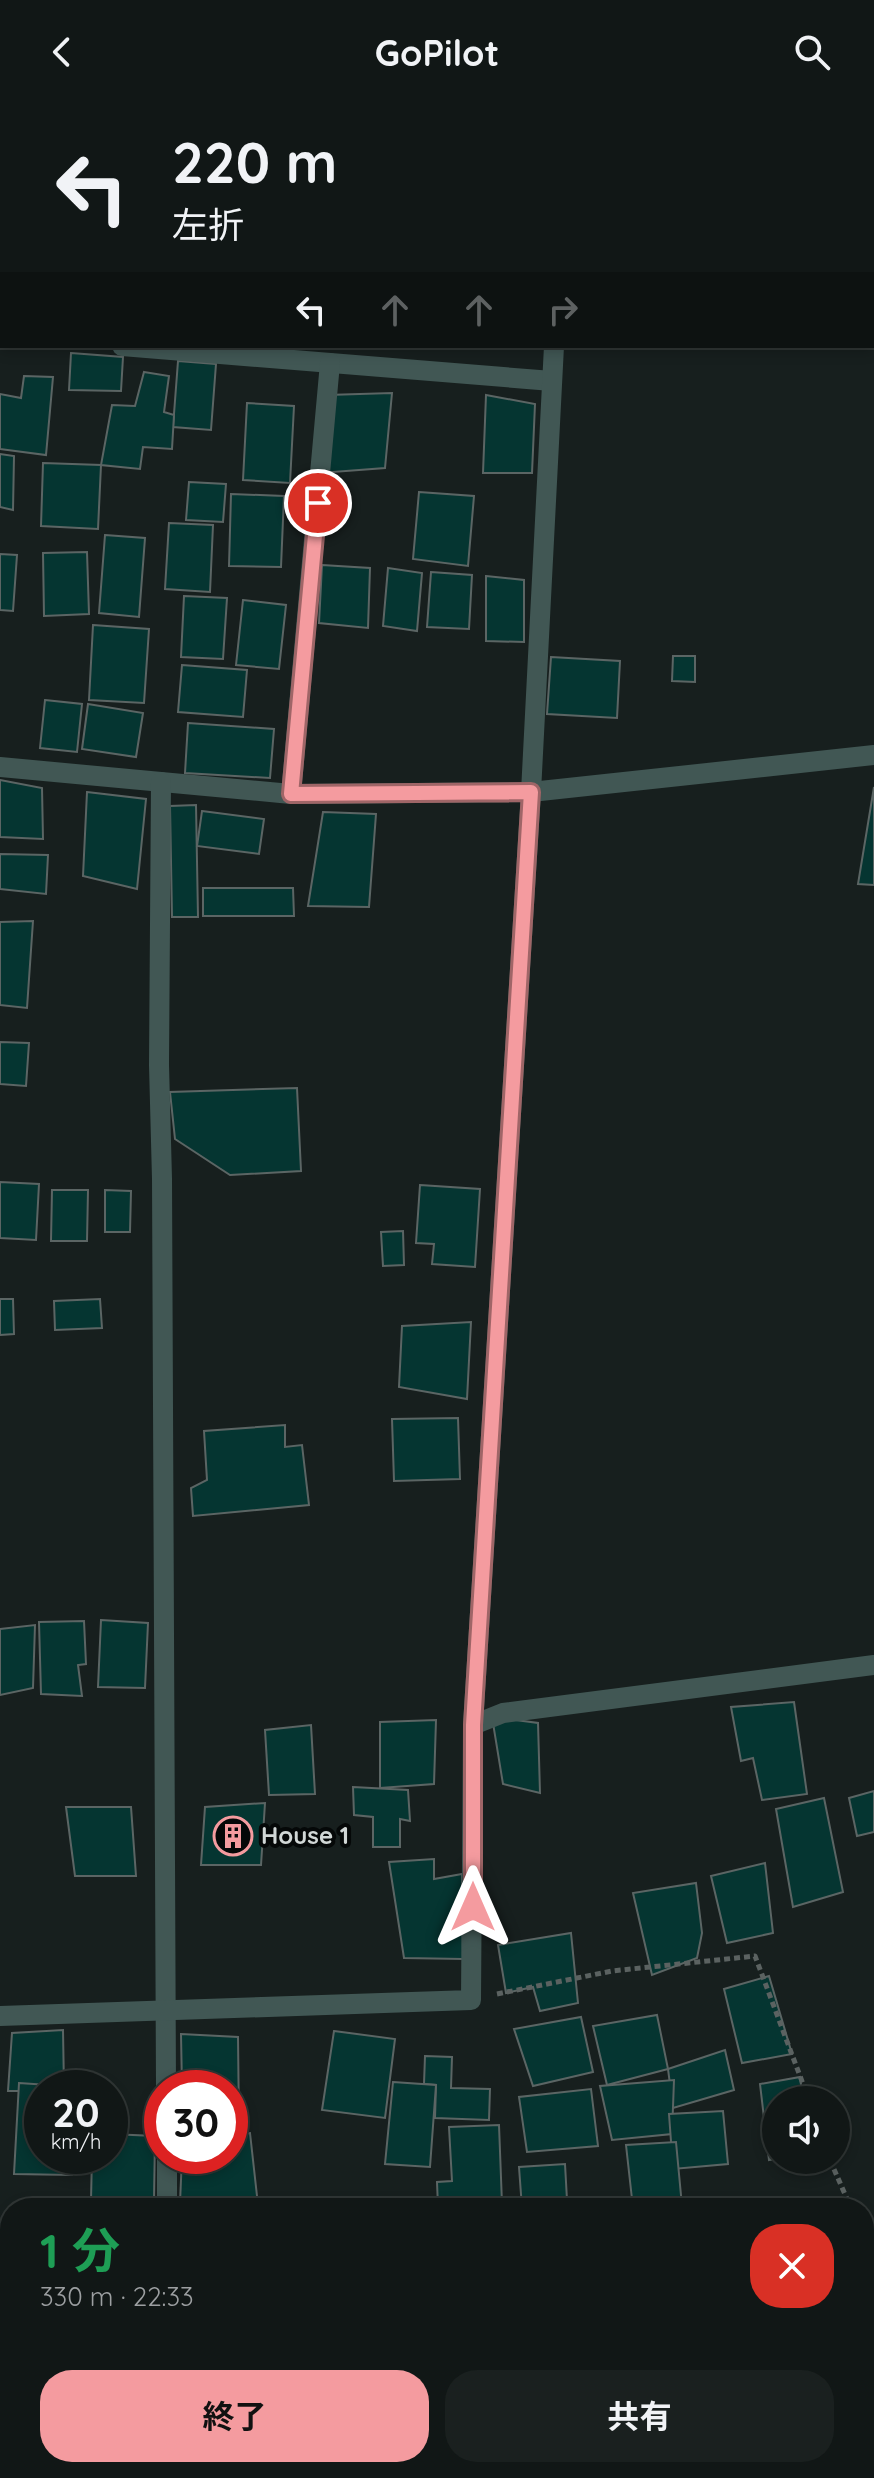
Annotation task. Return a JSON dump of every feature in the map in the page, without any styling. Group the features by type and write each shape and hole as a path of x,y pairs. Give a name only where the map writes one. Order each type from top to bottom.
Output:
{"street":[{"path":"156,348 552,381"},
{"path":"0,2016 471,2000 473,1725 531,792 554,348"},
{"path":"291,794 330,363"},
{"path":"0,767 291,794 531,792 874,755"},
{"path":"161,782 159,1065 166,2070"},
{"path":"473,1725 503,1713 874,1665"},
{"path":"167,2174 167,2198"}],"path":[{"path":"471,2000 612,1971 755,1956 804,2086"},
{"path":"836,2174 847,2198"}],"building":[{"path":"71,353 123,357 121,391 69,390"},
{"path":"178,361 216,364 211,430 173,427"},
{"path":"144,372 169,376 164,412 174,415 172,449 143,447 140,469 101,465 112,405 135,406"},
{"path":"24,376 53,377 46,455 0,449 0,394 21,398"},
{"path":"392,393 385,468 320,473 327,395"},
{"path":"486,395 535,404 532,473 483,473"},
{"path":"247,403 294,406 290,483 243,480"},
{"path":"0,454 14,456 13,510 0,507"},
{"path":"43,463 101,465 98,529 41,526"},
{"path":"189,482 226,484 223,522 186,520"},
{"path":"419,492 474,496 468,566 413,559"},
{"path":"231,494 284,496 281,567 229,566"},
{"path":"169,523 213,525 210,592 165,589"},
{"path":"105,535 145,538 139,617 99,613"},
{"path":"87,552 89,614 44,616 43,553"},
{"path":"0,554 17,555 13,611 0,610"},
{"path":"322,565 370,568 368,628 319,623"},
{"path":"388,568 422,573 417,631 383,626"},
{"path":"431,572 472,575 469,629 427,627"},
{"path":"486,576 524,580 524,642 486,641"},
{"path":"184,596 227,598 223,659 181,657"},
{"path":"243,600 286,605 279,669 236,665"},
{"path":"93,625 149,629 144,703 89,700"},
{"path":"673,656 695,656 695,682 672,681"},
{"path":"551,657 620,661 617,718 547,714"},
{"path":"182,665 247,670 243,717 178,712"},
{"path":"45,700 82,704 77,752 40,748"},
{"path":"88,704 143,713 136,757 82,749"},
{"path":"188,723 274,729 270,778 185,773"},
{"path":"0,780 42,788 43,839 0,837"},
{"path":"874,787 874,885 858,884"},
{"path":"87,792 146,799 137,889 83,876"},
{"path":"196,805 198,917 172,917 170,806"},
{"path":"202,811 264,819 259,854 197,846"},
{"path":"323,812 376,814 369,907 308,906"},
{"path":"0,854 48,855 46,894 0,889"},
{"path":"203,888 293,888 294,916 203,916"},
{"path":"33,921 27,1008 0,1005 0,922"},
{"path":"0,1042 29,1043 26,1086 0,1084"},
{"path":"297,1088 301,1171 230,1175 175,1139 170,1092"},
{"path":"0,1182 39,1184 36,1240 0,1238"},
{"path":"420,1185 480,1189 475,1267 432,1264 434,1244 416,1243"},
{"path":"52,1190 88,1190 87,1241 51,1241"},
{"path":"105,1190 131,1191 130,1232 105,1232"},
{"path":"403,1231 404,1265 383,1266 381,1232"},
{"path":"0,1299 13,1299 14,1334 0,1335"},
{"path":"100,1299 102,1328 55,1330 54,1301"},
{"path":"471,1322 467,1399 399,1387 402,1326"},
{"path":"458,1418 460,1479 394,1481 392,1419"},
{"path":"285,1425 285,1447 302,1445 309,1505 193,1516 191,1488 207,1480 204,1431"},
{"path":"101,1620 148,1623 145,1688 98,1687"},
{"path":"84,1621 86,1664 78,1665 82,1696 41,1694 39,1622"},
{"path":"35,1625 33,1688 0,1695 0,1629"},
{"path":"794,1702 807,1794 762,1800 753,1758 741,1761 731,1707"},
{"path":"492,1717 538,1723 540,1793 503,1784"},
{"path":"436,1720 434,1784 380,1788 380,1722"},
{"path":"311,1725 315,1794 269,1795 265,1730"},
{"path":"353,1787 408,1790 410,1821 400,1819 400,1847 373,1847 373,1817 354,1815"},
{"path":"874,1791 874,1832 857,1836 849,1798"},
{"path":"824,1798 843,1892 793,1907 776,1809"},
{"name":"House 1","path":"265,1803 261,1865 201,1865 205,1807"},
{"path":"66,1807 131,1807 136,1876 75,1876"},
{"path":"434,1859 434,1879 462,1874 463,1959 404,1958 389,1862"},
{"path":"765,1863 773,1933 727,1943 711,1876"},
{"path":"696,1883 702,1933 697,1958 652,1975 633,1893"},
{"path":"571,1933 578,2003 540,2011 533,1987 506,1993 498,1945"},
{"path":"769,1976 792,2054 742,2063 724,1989"},
{"path":"657,2015 668,2069 607,2085 593,2026"},
{"path":"581,2017 593,2072 533,2086 514,2029"},
{"path":"63,2030 64,2070 24,2070 24,2091 8,2091 12,2033"},
{"path":"334,2031 395,2039 385,2118 322,2110"},
{"path":"181,2034 238,2037 238,2070 182,2070"},
{"path":"725,2050 734,2090 673,2108 668,2069"},
{"path":"425,2056 452,2057 451,2088 490,2089 489,2120 435,2118 436,2085 424,2084"},
{"path":"800,2077 801,2086 762,2086 762,2101 760,2084"},
{"path":"674,2080 672,2134 612,2140 600,2086"},
{"path":"393,2082 436,2085 430,2167 385,2164"},
{"path":"19,2083 24,2083 24,2174 72,2175 14,2174"},
{"path":"591,2089 598,2146 527,2152 519,2097"},
{"path":"723,2111 728,2164 673,2169 669,2114"},
{"path":"499,2125 502,2198 438,2198 437,2182 452,2181 449,2127"},
{"path":"250,2133 257,2198 180,2198 181,2174 248,2174"},
{"path":"128,2135 144,2136 144,2174 154,2174 154,2198 91,2198 92,2174 128,2174"},
{"path":"676,2142 681,2198 632,2198 626,2145"},
{"path":"565,2164 567,2198 521,2198 519,2167"}],"place":[{"name":"House 1","path":"233,1836"}],"route":[{"path":"318,503 291,794 531,792 473,1725 473,1907"}]}
